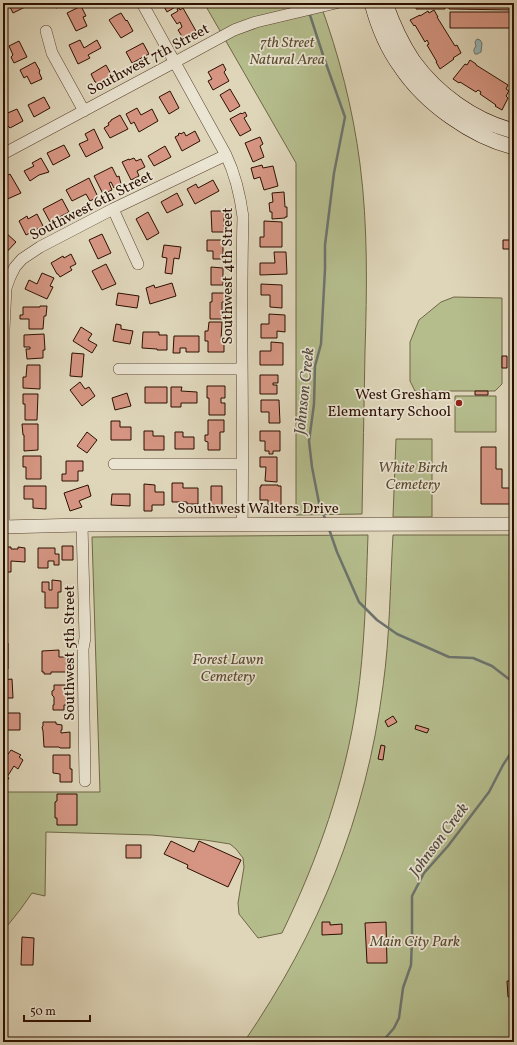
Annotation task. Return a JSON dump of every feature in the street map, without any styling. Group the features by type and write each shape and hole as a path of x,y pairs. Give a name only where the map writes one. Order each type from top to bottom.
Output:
{"main road":[{"path":"372,3 381,31 394,57 409,78 430,100 455,120 473,131 514,147"},
{"path":"385,3 397,34 413,60 440,91 469,112 486,121 514,131"}],"street":[{"name":"Southwest 4th Street","path":"142,3 226,155 238,185 243,217 242,525"},
{"name":"Southwest 7th Street","path":"3,154 234,30 256,22 336,3"},
{"path":"46,31 52,53 84,111"},
{"name":"Southwest 6th Street","path":"4,527 3,329 6,288 15,267 22,259 40,247 113,209 226,155"},
{"path":"113,209 138,264"},
{"path":"119,369 242,368"},
{"path":"114,464 243,464"},
{"name":"Southwest Walters Drive","path":"4,527 82,525 514,524"},
{"name":"Southwest 5th Street","path":"82,525 85,638 83,649 85,781"}],"green space":[{"name":"7th Street Natural Area","path":"204,3 320,3 333,42 344,82 357,143 363,187 366,234 362,514 296,515 296,163"},
{"path":"454,297 502,298 502,384 495,391 415,391 410,381 410,342 419,320 441,302"},
{"path":"455,396 496,396 496,432 455,432"},
{"name":"White Birch Cemetery","path":"396,439 432,439 432,517 393,517"},
{"name":"Forest Lawn Cemetery","path":"368,535 362,660 352,731 328,820 307,877 282,933 258,938 239,914 238,903 244,867 243,858 230,844 152,835 46,832 45,896 32,893 3,931 3,792 100,792 92,537"},
{"name":"Main City Park","path":"393,535 514,535 514,1042 244,1042 271,1001 295,959 316,916 335,872 351,828 365,782 383,686 388,629"}],"water":[{"path":"477,39 482,43 481,52 475,54 474,49"}],"building":[{"path":"8,3 33,3 13,13"},
{"path":"45,3 59,3 57,8"},
{"path":"102,3 114,3 105,8"},
{"path":"162,3 175,3 177,6 167,12"},
{"path":"416,3 445,3 445,9 416,9"},
{"path":"449,3 514,3 514,10 449,9"},
{"path":"81,6 86,16 83,17 87,26 76,31 67,13"},
{"path":"179,8 180,10 183,8 196,31 183,38 178,30 182,27 180,22 177,24 171,15 178,11 177,9"},
{"path":"434,10 455,46 457,45 461,53 440,69 427,45 429,44 427,40 425,42 415,25 414,26 410,20 428,11 429,13"},
{"path":"450,12 514,12 514,28 450,28"},
{"path":"121,13 133,31 121,38 109,20"},
{"path":"511,32 514,32 514,68 511,68"},
{"path":"80,40 84,48 97,40 101,48 88,55 90,58 78,64 69,45"},
{"path":"19,41 27,57 14,63 11,57 13,55 9,46"},
{"path":"143,43 149,54 132,63 126,52"},
{"path":"470,60 508,85 506,89 509,91 506,96 508,98 502,110 480,94 481,92 478,90 476,92 453,79"},
{"path":"35,62 42,79 31,84 27,76 24,78 20,70"},
{"path":"223,64 226,70 224,72 229,81 213,90 208,81 212,79 208,72"},
{"path":"106,65 112,76 97,84 91,74"},
{"path":"511,75 514,75 514,111 511,111"},
{"path":"230,89 240,106 230,112 220,95"},
{"path":"170,91 179,108 169,114 159,97"},
{"path":"44,97 50,108 34,117 28,105"},
{"path":"137,108 141,115 152,109 158,121 139,132 134,122 131,124 126,114"},
{"path":"17,109 23,121 10,128 8,126 4,128 3,115"},
{"path":"245,112 247,116 244,118 251,130 240,136 230,119"},
{"path":"120,115 128,129 110,138 104,128 109,125 108,123 111,120"},
{"path":"94,129 103,148 86,157 79,144 88,140 85,134"},
{"path":"195,131 200,141 182,151 175,137 180,133 181,134 184,132 186,136"},
{"path":"260,137 263,144 260,146 264,157 253,162 245,143"},
{"path":"64,145 70,156 53,165 47,153"},
{"path":"165,146 171,157 154,166 148,156"},
{"path":"41,158 49,172 39,175 30,181 24,171 34,166 32,163"},
{"path":"134,158 136,161 141,159 145,167 137,171 139,176 131,180 122,162"},
{"path":"262,165 263,168 273,166 278,186 264,190 260,177 254,179 251,168"},
{"path":"112,167 117,177 119,176 121,184 114,188 111,182 109,183 112,190 103,194 94,176"},
{"path":"10,174 21,193 3,201 3,178"},
{"path":"89,178 98,197 90,201 86,194 72,201 66,190"},
{"path":"213,180 219,191 195,204 187,189 196,184 198,188"},
{"path":"284,192 287,217 272,219 272,212 270,212 269,203 273,202 272,193"},
{"path":"177,193 183,205 167,213 161,202"},
{"path":"62,199 69,212 50,222 43,209"},
{"path":"211,211 224,211 224,232 212,232"},
{"path":"148,212 159,233 147,240 136,219"},
{"path":"37,214 43,226 26,235 19,221 27,216 28,219"},
{"path":"264,221 282,222 282,247 260,247 260,237 264,237"},
{"path":"6,233 16,242 3,256 3,237"},
{"path":"102,234 111,253 98,259 89,240"},
{"path":"207,240 223,240 223,259 213,259 213,251 207,251"},
{"path":"503,240 514,240 514,249 503,249"},
{"path":"164,245 181,247 179,259 174,258 172,274 165,273 167,258 162,257"},
{"path":"274,252 286,252 287,274 260,275 260,263 275,263"},
{"path":"71,254 76,264 70,267 72,270 60,277 51,263 63,256 64,258"},
{"path":"106,264 116,284 102,290 92,271"},
{"path":"211,267 223,268 223,285 211,285"},
{"path":"42,273 54,278 50,286 53,287 47,299 25,289 29,280 37,284"},
{"path":"172,283 176,296 150,304 146,288 154,285 155,288"},
{"path":"261,284 282,285 282,308 270,307 270,295 261,295"},
{"path":"118,293 139,296 137,308 116,305"},
{"path":"212,293 227,293 226,302 222,302 222,319 210,319 210,302 212,302"},
{"path":"47,306 46,316 44,316 43,329 29,329 29,319 20,319 20,315 23,315 23,307"},
{"path":"269,314 285,315 285,332 277,331 277,338 261,338 261,324 269,324"},
{"path":"209,322 222,322 221,341 224,341 224,352 208,352 208,341 205,341 205,331 208,331"},
{"path":"116,324 121,325 121,329 133,331 130,344 113,341"},
{"path":"81,327 92,334 88,340 97,345 92,353 73,341"},
{"path":"143,332 159,332 159,335 167,335 167,350 142,348"},
{"path":"44,334 45,350 43,350 43,358 27,359 26,349 30,349 30,347 24,347 24,335"},
{"path":"174,336 199,336 199,352 186,352 186,348 180,348 180,353 173,353"},
{"path":"271,342 283,343 283,365 260,365 260,351 271,351"},
{"path":"72,353 84,354 82,377 70,376"},
{"path":"502,356 507,356 507,368 502,368"},
{"path":"27,365 40,365 40,389 23,388 23,377 26,377"},
{"path":"510,370 514,370 514,388 510,388"},
{"path":"260,375 278,375 278,383 273,383 273,385 277,385 277,394 260,394"},
{"path":"80,382 85,389 89,387 95,396 82,406 70,390"},
{"path":"207,386 225,386 225,398 221,398 221,403 225,403 225,415 209,415"},
{"path":"145,387 167,387 167,403 145,403"},
{"path":"171,387 182,387 181,391 197,392 197,403 181,403 181,407 171,407"},
{"path":"475,391 488,391 488,395 475,395"},
{"path":"127,393 131,406 115,410 112,398"},
{"path":"23,394 38,394 37,420 25,420 25,404 23,404"},
{"path":"261,400 279,400 280,423 269,423 269,412 261,412"},
{"path":"208,420 224,420 224,432 220,432 220,450 208,450 208,442 205,441 205,435 208,435"},
{"path":"111,421 120,421 120,427 131,427 131,440 111,440"},
{"path":"22,424 38,424 38,450 24,451"},
{"path":"144,431 153,431 153,436 164,436 164,450 144,450"},
{"path":"260,431 280,431 280,451 273,451 273,454 269,454 269,451 265,451 265,441 260,441"},
{"path":"87,432 97,440 87,453 77,446"},
{"path":"175,432 183,432 183,437 194,437 194,449 175,449"},
{"path":"481,447 496,447 496,469 502,469 502,488 514,488 514,504 481,504"},
{"path":"23,456 41,456 41,479 26,479 26,467 23,467"},
{"path":"260,457 277,457 277,482 265,481 266,467 260,467"},
{"path":"66,461 83,461 83,471 78,471 78,481 62,481 62,474 66,474"},
{"path":"172,483 183,483 183,488 198,488 198,504 172,502"},
{"path":"144,484 155,485 155,492 164,492 164,505 152,505 152,511 144,511"},
{"path":"88,485 91,496 79,501 82,507 70,511 64,493"},
{"path":"261,485 281,486 281,509 268,509 268,500 260,500"},
{"path":"24,486 46,486 46,509 33,508 33,499 24,499"},
{"path":"211,486 222,486 222,506 211,505"},
{"path":"112,494 130,494 130,506 111,505"},
{"path":"62,546 73,546 73,560 62,560"},
{"path":"4,547 11,547 11,549 18,549 18,547 25,548 25,562 11,561 11,572 4,572"},
{"path":"38,548 55,548 55,554 59,554 59,565 54,565 54,561 48,561 48,568 38,568"},
{"path":"52,580 61,581 61,592 58,592 58,608 45,608 45,592 42,592 42,582 49,582 49,590 52,590"},
{"path":"3,643 8,643 8,669 3,669"},
{"path":"59,650 59,657 66,657 67,672 51,672 51,674 44,674 44,672 42,672 42,651"},
{"path":"12,679 13,698 3,698 3,680"},
{"path":"54,685 67,685 68,697 66,697 66,705 64,705 64,710 53,710 54,697 52,695 52,691 54,690"},
{"path":"3,713 20,713 20,730 7,730 7,737 3,737"},
{"path":"393,716 397,722 388,727 385,721"},
{"path":"43,722 56,722 56,724 62,725 61,733 70,732 70,748 44,747"},
{"path":"416,725 429,729 427,733 415,729"},
{"path":"381,745 385,746 383,760 378,759"},
{"path":"11,750 21,755 19,757 23,760 18,769 14,766 7,777 9,778 3,786 3,761"},
{"path":"53,755 70,755 72,782 60,782 60,774 53,773"},
{"path":"57,794 77,794 77,825 57,825 57,818 55,818 55,802 57,801"},
{"path":"171,841 194,852 199,841 241,860 228,887 187,868 188,865 164,854"},
{"path":"126,845 141,845 141,858 126,858"},
{"path":"322,922 330,922 330,925 342,924 342,934 322,935"},
{"path":"386,922 387,963 367,963 365,923"},
{"path":"22,937 34,938 33,965 21,965"},
{"path":"507,981 514,981 514,997 508,997"}],"waterway":[{"name":"Johnson Creek","path":"309,12 345,117 334,173 325,245 321,344 315,366 314,404 309,441 319,503 326,521"},
{"name":"Johnson Creek","path":"329,529 337,552 359,602 377,620 397,634 449,657 473,658 492,666 514,683"},
{"name":"Johnson Creek","path":"382,1042 394,1028 399,1018 403,988 411,965 412,896 424,873 448,846 489,792 514,748"}],"place":[{"name":"West Gresham Elementary School","path":"459,403"}]}
